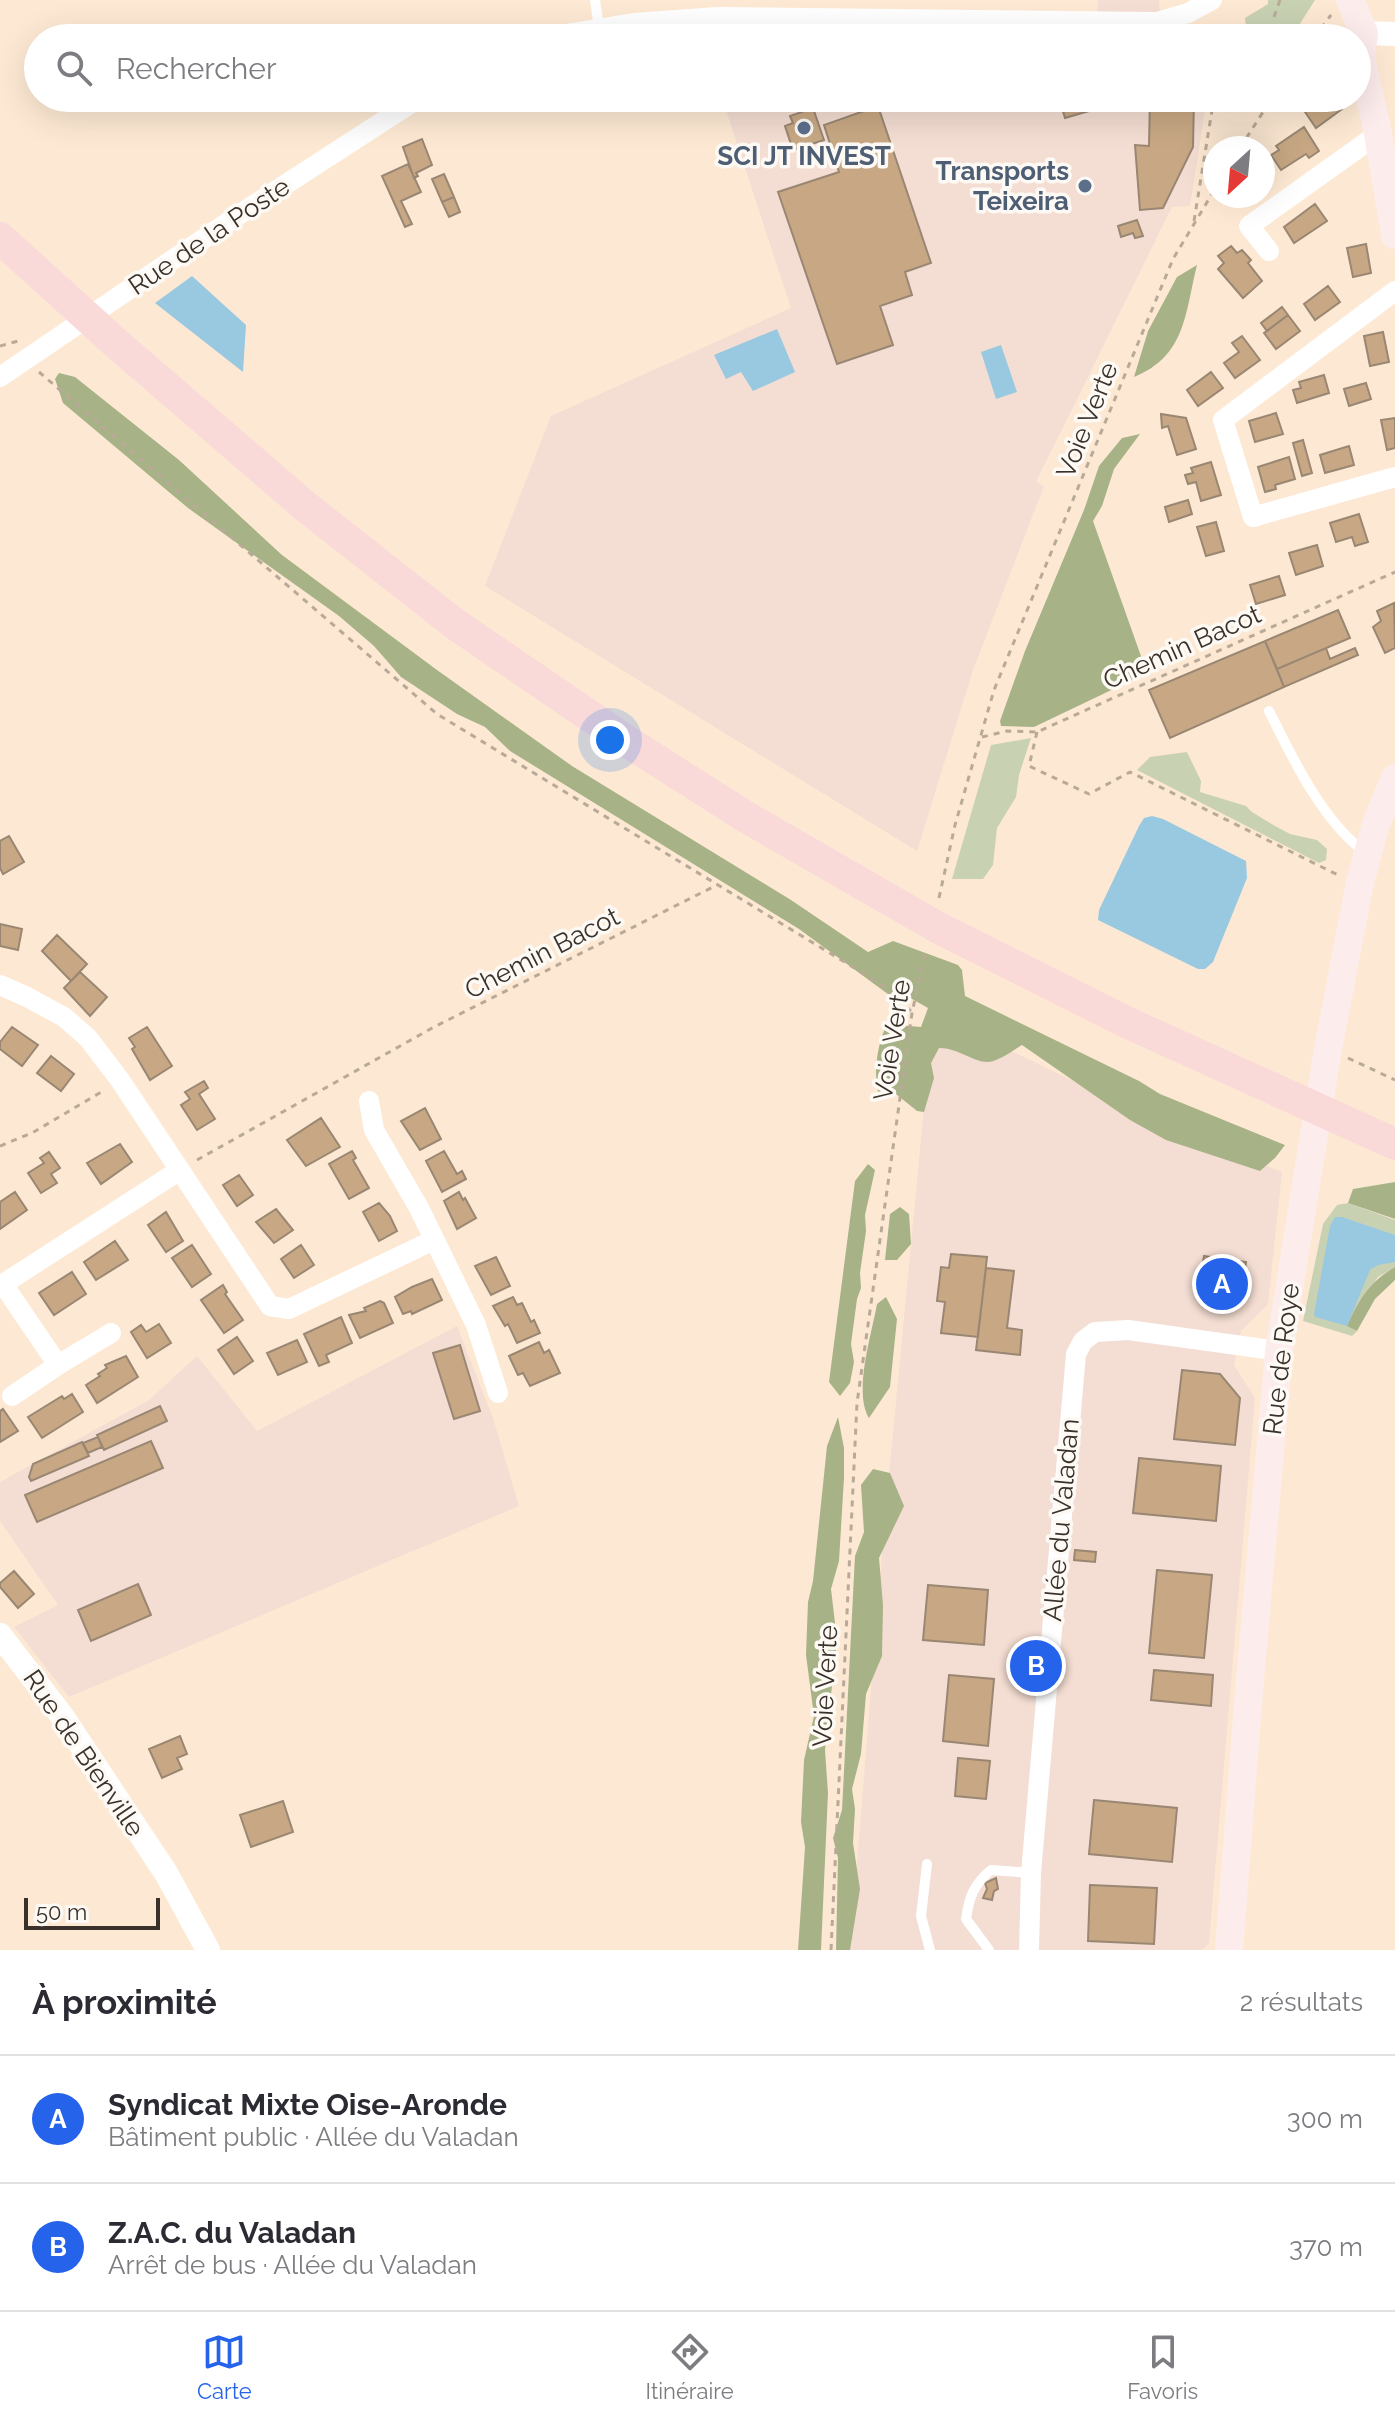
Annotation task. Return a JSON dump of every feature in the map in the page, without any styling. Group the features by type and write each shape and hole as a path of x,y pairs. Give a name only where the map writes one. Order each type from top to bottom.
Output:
{"main road":[{"path":"1371,103 1395,235"},
{"path":"0,238 118,345 306,507 455,624 625,740 746,817 930,923 1126,1022 1395,1144"},
{"name":"Rue de Roye","path":"1229,1950 1279,1351 1328,1049 1360,882 1376,824 1395,778"}],"street":[{"path":"627,24 761,17 1157,22 1188,13 1212,0"},
{"path":"1355,11 1395,34"},
{"name":"Rue de la Poste","path":"0,377 240,214 397,112"},
{"path":"1269,251 1249,226 1378,134"},
{"path":"1392,482 1253,517 1223,420 1395,291"},
{"path":"0,985 64,1017 88,1038 120,1080 270,1306 289,1309 434,1240"},
{"path":"369,1101 374,1130 476,1325 498,1393"},
{"path":"58,1365 2,1285 180,1170"},
{"name":"Allée du Valadan","path":"1029,1950 1031,1873 1076,1354 1083,1341 1095,1332 1128,1330 1279,1351"},
{"path":"12,1396 111,1333"},
{"name":"Rue de Bienville","path":"0,1635 62,1716 166,1873 208,1950"},
{"name":"Rue de Bienville","path":"166,1873 226,1950"}],"lane":[{"path":"595,0 598,24"},
{"path":"1269,711 1298,770 1346,837 1367,854"},
{"path":"927,1864 921,1916 930,1950"},
{"path":"989,1950 966,1919 969,1900 977,1882 991,1870 1031,1873"}],"path":[{"path":"1274,17 1280,0"},
{"path":"1335,24 1355,11"},
{"path":"1193,224 1212,112"},
{"path":"1248,136 1263,112"},
{"name":"Voie Verte","path":"831,1950 857,1403 912,1013 930,923 994,690 1173,259 1203,208"},
{"path":"33,367 437,714 884,986 912,1013"},
{"name":"Chemin Bacot","path":"981,738 1007,731 1037,732 1395,572"},
{"path":"1037,732 1029,766 1050,776 1089,794 1130,772 1349,880 1360,882"},
{"name":"Chemin Bacot","path":"180,1170 434,1027 718,885"},
{"path":"1328,1049 1395,1080"},
{"path":"0,1146 32,1133 120,1080"}],"shaded area":[{"path":"1098,0 1159,0 1161,24 1097,24"},
{"path":"727,112 1205,112 1190,206 1172,207 1036,482 1044,486 973,670 917,851 485,586 551,416 791,308"},
{"path":"933,1013 1170,1128 1282,1172 1268,1304 1241,1331 1234,1365 1255,1398 1209,1943 1202,1950 850,1950 884,1528"},
{"path":"457,1326 493,1418 519,1506 69,1697 14,1627 58,1605 0,1521 0,1482 149,1400 197,1356 257,1431"}],"green space":[{"path":"1268,0 1315,0 1300,24 1246,24 1245,18 1268,4"},
{"path":"1197,265 1186,316 1174,345 1151,368 1134,377 1148,331 1177,277"},
{"path":"59,373 75,377 179,460 282,555 572,766 791,900 868,952 893,941 958,965 962,970 965,996 1160,1094 1285,1145 1260,1171 1166,1140 1130,1120 1022,1045 988,1062 939,1048 931,1063 934,1078 924,1112 917,1111 896,1094 880,1098 876,1080 877,1061 887,1024 921,1027 928,1008 905,995 892,997 799,929 510,751 485,727 457,714 401,677 374,646 339,616 188,508 63,403 55,379"},
{"path":"1140,434 1114,469 1102,506 1093,521 1147,673 1034,727 1001,726 1000,721 1025,651 1084,510 1099,466 1122,438"},
{"path":"1031,738 1019,775 1016,797 997,828 993,865 983,879 952,879 991,745"},
{"path":"1187,752 1201,781 1200,792 1246,806 1290,834 1317,840 1327,849 1326,860 1319,863 1137,770 1150,757"},
{"path":"868,1164 875,1170 865,1215 861,1288 851,1344 854,1362 850,1383 840,1396 829,1382 855,1181"},
{"path":"1395,1182 1395,1219 1348,1203 1353,1189"},
{"path":"1348,1203 1395,1220 1395,1267 1378,1277 1347,1325 1357,1331 1352,1336 1303,1321 1323,1224 1337,1205"},
{"path":"900,1207 909,1214 911,1244 897,1260 885,1260 890,1214"},
{"path":"1395,1267 1395,1280 1375,1299 1357,1331 1347,1326 1366,1292"},
{"path":"886,1297 897,1319 890,1387 869,1418 863,1394 865,1362 877,1304"},
{"path":"838,1417 844,1448 844,1478 839,1561 831,1589 837,1640 825,1750 828,1793 821,1950 798,1950 805,1847 801,1822 804,1760 814,1716 806,1655 808,1602 813,1581 827,1446"},
{"path":"873,1469 890,1473 904,1506 879,1558 883,1605 882,1656 866,1694 861,1754 852,1789 855,1809 853,1843 860,1889 850,1950 836,1950 838,1858 833,1838 842,1810 855,1556 864,1532 861,1485"}],"water":[{"path":"192,276 246,325 243,372 155,303"},
{"path":"777,329 795,372 753,391 741,372 726,379 714,355"},
{"path":"1001,345 1017,392 996,399 981,352"},
{"path":"1152,816 1246,861 1247,878 1213,962 1205,969 1198,969 1098,920 1099,910 1139,826 1144,818"},
{"path":"1335,1217 1395,1235 1395,1262 1370,1270 1347,1326 1315,1317 1314,1314 1330,1226"}],"building":[{"path":"814,112 824,140 793,150 785,126 793,123 790,116"},
{"path":"861,112 880,112 931,263 905,272 912,295 880,306 893,345 837,364 778,192 839,172 824,125"},
{"path":"1063,112 1086,112 1065,118"},
{"path":"1150,112 1194,112 1193,147 1163,208 1140,210 1135,145 1149,146"},
{"path":"1305,112 1338,112 1316,128"},
{"path":"1304,127 1319,151 1309,158 1306,154 1281,170 1275,161 1275,152 1279,150 1276,146"},
{"path":"422,139 432,165 416,173 418,176 414,178 403,147"},
{"path":"408,164 421,192 401,201 412,224 405,227 382,176"},
{"path":"444,174 454,197 442,202 432,179"},
{"path":"454,197 460,212 449,217 442,202"},
{"path":"1315,204 1327,221 1294,243 1284,227"},
{"path":"1137,220 1143,236 1135,238 1133,233 1121,237 1118,226"},
{"path":"1366,244 1371,273 1353,277 1347,248"},
{"path":"1231,246 1237,253 1242,250 1251,260 1248,263 1262,281 1243,298 1218,269 1224,263 1218,256"},
{"path":"1328,286 1340,302 1315,320 1304,304"},
{"path":"1282,307 1288,315 1267,331 1261,323"},
{"path":"1288,315 1300,331 1276,349 1264,333"},
{"path":"1383,332 1389,362 1370,366 1364,336"},
{"path":"1242,336 1260,360 1235,378 1224,363 1239,352 1232,343"},
{"path":"1211,372 1223,388 1198,406 1187,390"},
{"path":"1324,375 1329,393 1297,403 1293,390 1301,388 1299,382"},
{"path":"1366,383 1371,399 1349,406 1344,389"},
{"path":"1276,413 1283,434 1255,442 1249,421"},
{"path":"1161,414 1186,418 1196,449 1177,455 1168,426 1162,428"},
{"path":"1395,418 1395,448 1387,450 1381,420"},
{"path":"1303,440 1312,473 1302,476 1293,443"},
{"path":"1349,446 1354,465 1325,473 1320,455"},
{"path":"1289,457 1295,479 1275,485 1276,489 1265,492 1258,467"},
{"path":"1211,462 1221,495 1201,501 1196,482 1188,484 1185,475 1193,473 1191,468"},
{"path":"1188,500 1192,514 1169,522 1165,507"},
{"path":"1359,514 1368,542 1355,546 1352,537 1336,542 1330,523"},
{"path":"1216,522 1224,551 1206,556 1197,527"},
{"path":"1317,545 1323,566 1296,575 1289,553"},
{"path":"1279,576 1285,595 1256,604 1250,585"},
{"path":"1394,603 1395,648 1385,653 1373,627 1381,621 1377,611"},
{"path":"1338,610 1350,638 1277,669 1265,641"},
{"path":"1265,641 1284,687 1170,738 1149,690"},
{"path":"1326,648 1330,659 1355,648 1358,655 1284,687 1277,669"},
{"path":"9,836 24,862 3,874 0,868 0,841"},
{"path":"0,924 22,929 18,950 0,946"},
{"path":"57,935 87,964 71,981 42,951"},
{"path":"80,972 107,997 90,1016 64,988"},
{"path":"12,1027 38,1045 22,1066 0,1049 0,1042"},
{"path":"147,1027 172,1066 150,1080 129,1038"},
{"path":"51,1056 74,1074 61,1091 37,1073"},
{"path":"204,1081 208,1088 199,1094 215,1119 197,1130 181,1105 190,1099 185,1092"},
{"path":"425,1108 441,1139 420,1150 401,1121"},
{"path":"321,1118 340,1147 306,1166 287,1140"},
{"path":"120,1144 132,1162 101,1184 87,1163"},
{"path":"352,1151 356,1158 353,1160 369,1188 349,1199 329,1164"},
{"path":"444,1151 457,1174 462,1171 466,1179 442,1192 426,1161"},
{"path":"49,1152 60,1168 51,1174 57,1183 41,1193 28,1173 44,1163 40,1158"},
{"path":"239,1175 253,1195 237,1206 223,1185"},
{"path":"15,1192 27,1210 0,1229 0,1202"},
{"path":"459,1192 476,1218 457,1229 444,1201"},
{"path":"379,1203 397,1231 379,1241 363,1212"},
{"path":"276,1209 293,1230 274,1243 256,1222"},
{"path":"166,1212 183,1241 166,1252 148,1225"},
{"path":"115,1241 128,1260 96,1280 84,1262"},
{"path":"192,1245 211,1274 192,1287 172,1258"},
{"path":"301,1245 314,1265 294,1278 281,1259"},
{"path":"951,1254 987,1257 978,1337 941,1333 945,1302 937,1301 941,1267 949,1268"},
{"path":"1204,1256 1246,1262 1240,1303 1198,1297"},
{"path":"496,1257 510,1286 491,1295 475,1266"},
{"path":"986,1268 1014,1271 1007,1328 1022,1330 1020,1355 976,1350"},
{"path":"72,1272 86,1294 54,1315 39,1293"},
{"path":"432,1279 442,1300 412,1314 411,1311 403,1314 395,1297"},
{"path":"223,1285 225,1294 243,1320 224,1333 201,1300"},
{"path":"513,1297 517,1305 522,1303 540,1333 517,1343 508,1324 505,1326 493,1306"},
{"path":"380,1301 384,1303 393,1323 360,1338 349,1315 366,1311 364,1308"},
{"path":"341,1317 352,1343 326,1355 329,1362 319,1366 304,1334"},
{"path":"159,1324 171,1343 147,1358 131,1332 141,1325 146,1332"},
{"path":"237,1337 253,1361 234,1374 218,1350"},
{"path":"297,1340 307,1362 278,1375 267,1353"},
{"path":"539,1342 544,1353 549,1350 560,1373 530,1386 523,1373 518,1375 509,1356"},
{"path":"460,1345 480,1411 454,1419 433,1353"},
{"path":"126,1356 138,1377 97,1403 86,1385 100,1376 98,1374 107,1368 105,1365"},
{"path":"1182,1370 1220,1374 1240,1398 1235,1445 1174,1439"},
{"path":"72,1394 83,1412 42,1438 28,1417 62,1396 64,1399"},
{"path":"160,1406 167,1421 104,1450 97,1435"},
{"path":"3,1409 18,1431 0,1442 0,1411"},
{"path":"98,1437 102,1447 88,1453 83,1443"},
{"path":"151,1441 163,1468 37,1522 25,1495"},
{"path":"82,1442 89,1456 31,1481 29,1477 33,1464"},
{"path":"1139,1458 1221,1466 1216,1521 1133,1513"},
{"path":"1075,1550 1096,1552 1095,1562 1074,1560"},
{"path":"1157,1570 1212,1575 1204,1658 1149,1653"},
{"path":"14,1571 34,1594 18,1608 0,1587 0,1583"},
{"path":"138,1584 151,1615 91,1641 78,1610"},
{"path":"928,1585 988,1590 984,1645 923,1640"},
{"path":"1154,1670 1213,1675 1211,1706 1151,1700"},
{"path":"949,1675 994,1679 988,1746 943,1741"},
{"path":"180,1736 187,1754 177,1758 182,1769 162,1778 149,1749"},
{"path":"958,1758 990,1761 986,1799 955,1796"},
{"path":"1094,1800 1177,1808 1172,1862 1089,1854"},
{"path":"283,1801 293,1832 251,1847 240,1815"},
{"path":"996,1878 998,1889 994,1891 992,1900 983,1898 987,1889 985,1883"},
{"path":"1090,1885 1157,1888 1154,1944 1088,1941"}],"place":[{"name":"SCI JT INVEST","path":"804,128"},
{"name":"Transports Teixeira","path":"1085,186"},
{"name":"Syndicat Mixte Oise-Aronde","path":"1222,1284"},
{"name":"Z.A.C. du Valadan","path":"1036,1666"}]}
